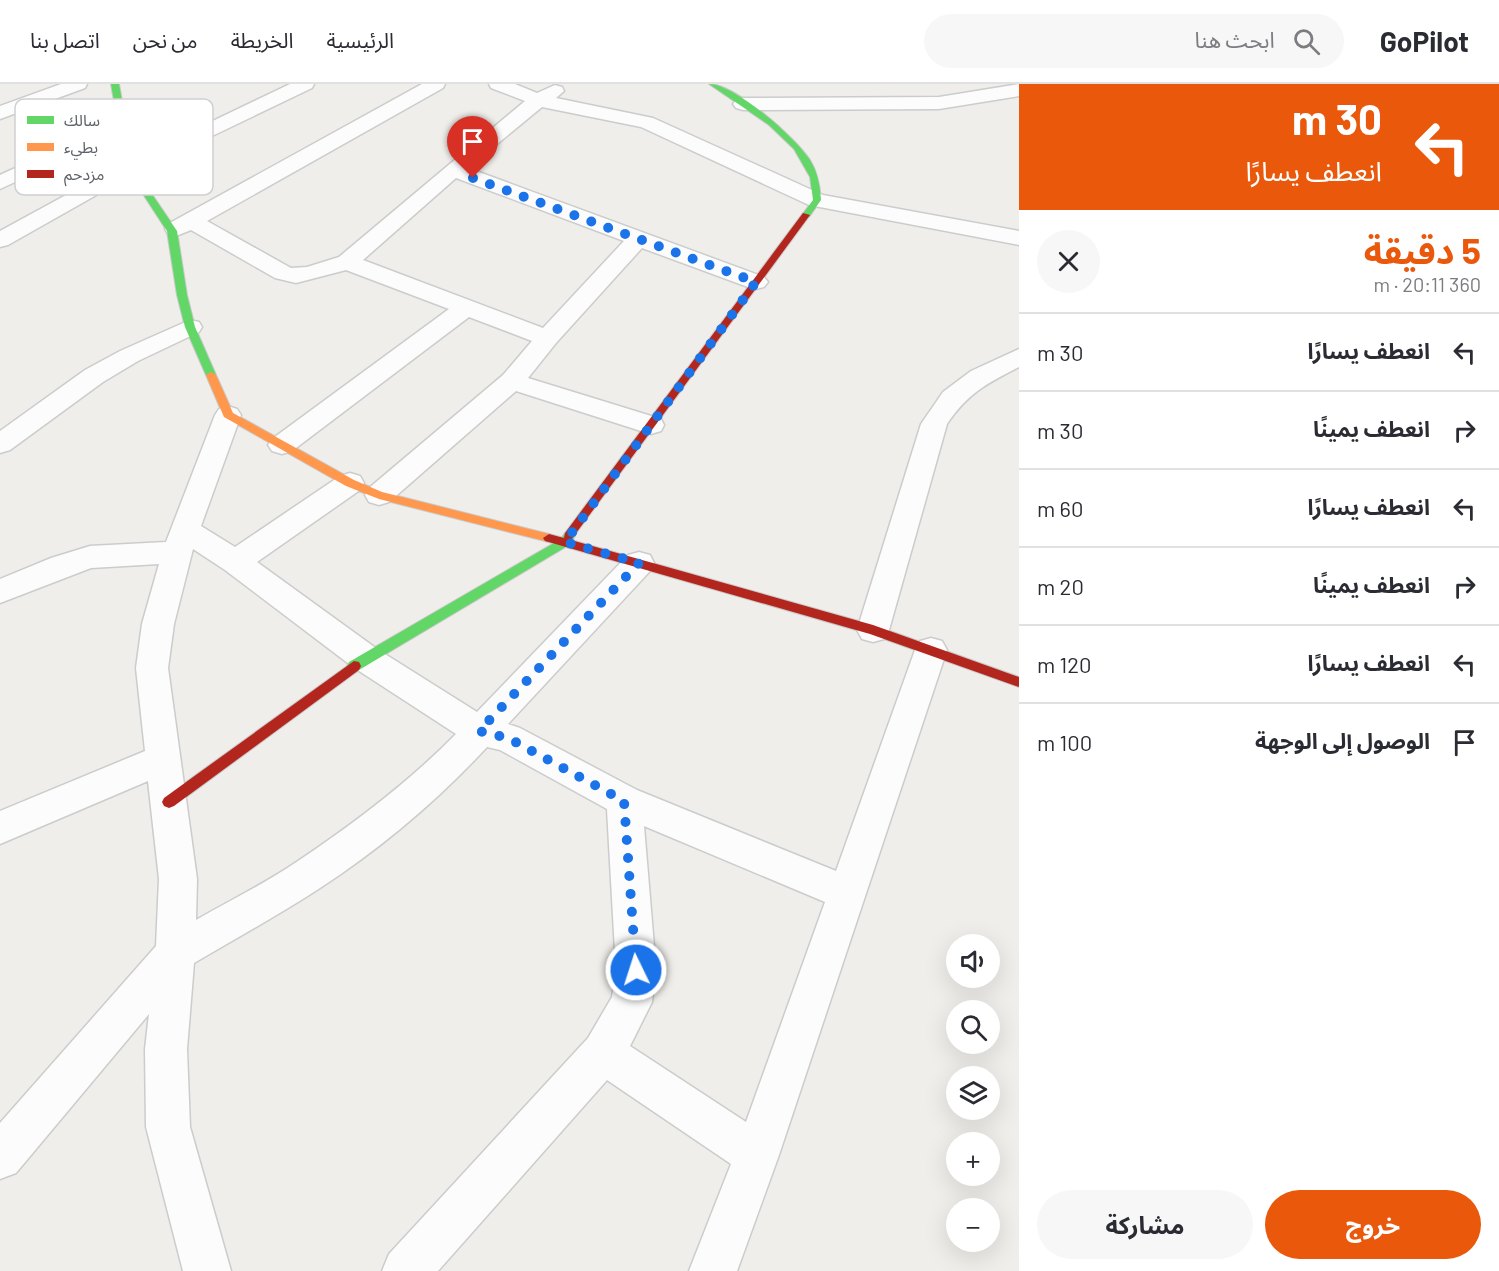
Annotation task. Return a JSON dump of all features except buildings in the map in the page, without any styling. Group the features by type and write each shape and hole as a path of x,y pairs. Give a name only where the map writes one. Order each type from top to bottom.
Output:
{"street":[{"path":"38,99 78,84"},
{"path":"115,84 118,99"},
{"path":"213,128 305,84"},
{"path":"398,84 429,88"},
{"path":"498,84 538,100 645,122 674,133 816,200 1019,238"},
{"path":"154,195 181,226 284,273 296,276 310,274 346,262 538,100 566,84"},
{"path":"168,802 365,658 565,542 816,200 814,176 798,151 774,126 713,84"},
{"path":"181,226 429,88"},
{"path":"743,104 939,103 1019,90"},
{"path":"0,113 15,107"},
{"path":"453,170 756,282"},
{"path":"0,240 81,195"},
{"path":"181,226 182,295 190,327 228,415 350,483 379,495 565,542 873,630 1019,682"},
{"path":"379,495 512,381 547,338 638,239"},
{"path":"346,262 547,338"},
{"path":"282,445 466,308"},
{"path":"0,444 94,376 129,356 190,327"},
{"path":"873,630 934,424 952,398 980,377 1019,357"},
{"path":"512,381 651,425"},
{"path":"207,1271 168,1127 166,1049 175,953 178,879 152,668 158,624 181,541 228,415"},
{"path":"236,562 350,483"},
{"path":"0,592 90,557 181,541 236,562 365,658 479,731 508,738 624,801 848,894"},
{"path":"2,1151 175,953 307,876 385,819 447,765 639,563"},
{"path":"713,1271 757,1155 931,650"},
{"path":"0,828 162,759"},
{"path":"406,1271 603,1053 632,1002 636,970 624,801"},
{"path":"603,1053 757,1155"}],"traffic: fast":[{"path":"115,84 118,99"},
{"path":"713,84 771,123 785,135 807,162 814,177 817,200 806,215"},
{"path":"148,195 172,231 182,295 190,327 211,375"},
{"path":"354,666 565,542 569,536"}],"traffic: slow":[{"path":"211,375 228,415 350,483 379,495 549,538"}],"traffic: jam":[{"path":"569,536 806,215"},
{"path":"549,538 873,630 1019,682"},
{"path":"169,802 354,666"}],"route":[{"path":"473,178 756,282 565,542 639,563 479,731 508,738 624,801 636,970"}]}
